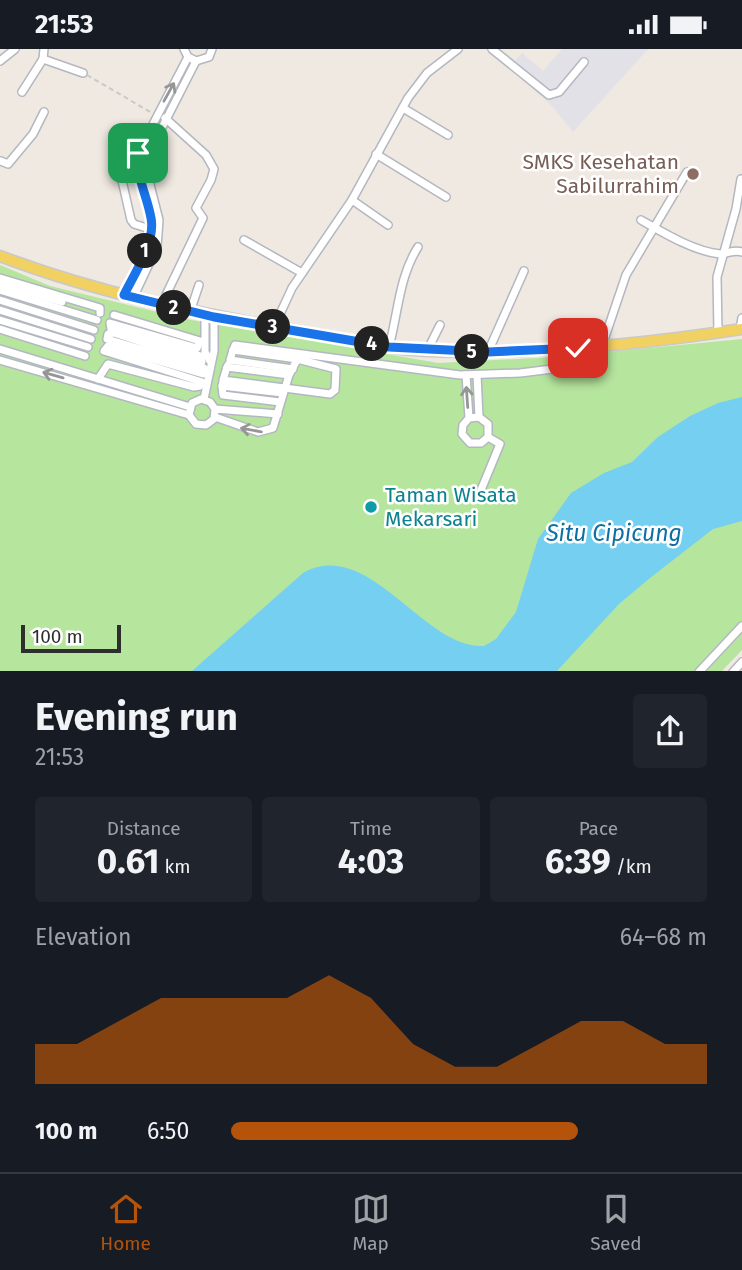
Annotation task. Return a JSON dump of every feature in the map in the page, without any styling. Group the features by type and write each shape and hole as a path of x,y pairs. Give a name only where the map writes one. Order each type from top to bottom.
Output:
{"main road":[{"path":"0,256 190,312 389,347 427,351 488,352 602,347 741,329"}],"street":[{"path":"0,61 15,49"},
{"path":"22,92 43,59 44,49"},
{"path":"129,296 157,247 159,220 147,173 148,155 196,61 209,57 212,49"},
{"path":"274,327 302,273 352,200 403,107 427,73 458,49"},
{"path":"492,49 549,96 559,92 584,62"},
{"path":"129,296 146,248 151,219 137,169 138,153 186,53 196,61"},
{"path":"43,59 83,73"},
{"path":"403,107 449,135"},
{"path":"0,162 9,163 28,142 44,112"},
{"path":"165,118 206,155 214,169 211,180 195,208 203,218 166,295"},
{"path":"376,154 446,197"},
{"path":"137,169 123,172 124,187 134,224 150,229"},
{"path":"602,347 621,285 687,172"},
{"path":"718,333 717,277 736,209 741,179"},
{"path":"352,200 388,225"},
{"path":"641,220 689,244 722,254 735,250 742,252"},
{"path":"244,240 302,273"},
{"path":"389,347 399,309 402,279 418,247"},
{"path":"488,352 524,271"},
{"path":"0,278 100,309 78,373"},
{"path":"0,284 98,317"},
{"path":"190,312 199,285"},
{"path":"0,291 98,317"},
{"path":"0,300 94,330"},
{"path":"0,310 90,343"},
{"path":"114,315 200,341 204,399 215,413 258,432 273,428 280,402 299,356"},
{"path":"98,379 108,364 194,387 203,365 210,316"},
{"path":"741,329 742,318"},
{"path":"0,320 90,343"},
{"path":"113,321 203,365 111,329 110,323 113,321"},
{"path":"427,351 440,325"},
{"path":"0,329 85,356"},
{"path":"114,333 203,365 108,340 107,335 114,333"},
{"path":"108,346 203,365 105,352 103,349 108,346"},
{"path":"0,349 189,411 194,423 201,426 215,413 278,414"},
{"path":"280,402 223,395 223,383 233,351 466,375 577,366"},
{"path":"223,383 284,391 330,394 335,391 336,369 299,356"},
{"path":"0,360 189,411"},
{"path":"228,363 291,372"},
{"path":"466,375 469,418 462,429 466,440 479,444 488,437"},
{"path":"477,375 478,417"},
{"path":"189,411 204,399"},
{"path":"469,418 478,417 488,424 488,437"},
{"path":"481,490 500,444 488,437"},
{"path":"699,671 742,626"},
{"path":"733,671 742,662"}],"path":[{"path":"83,73 156,116"}],"shaded area":[{"path":"562,49 648,49 573,132 552,106 509,67 522,53 543,71"}],"green space":[{"name":"Taman Wisata Mekarsari","path":"0,265 50,286 186,319 438,363 556,357 742,339 742,650 722,671 0,671"}],"water":[{"name":"Situ Cipicung","path":"742,397 742,521 713,529 650,578 619,604 557,671 192,671 303,573 327,566 351,569 396,597 440,631 462,642 484,646 496,639 516,612 538,539 571,493 604,473 632,462 658,437 690,416 718,403"}],"place":[{"name":"SMKS Kesehatan Sabilurrahim","path":"693,174"},
{"name":"Taman Wisata Mekarsari","path":"371,507"}],"route":[{"path":"138,153 137,169 151,219 146,248 124,295 214,317 389,347 488,352 578,348"}]}
